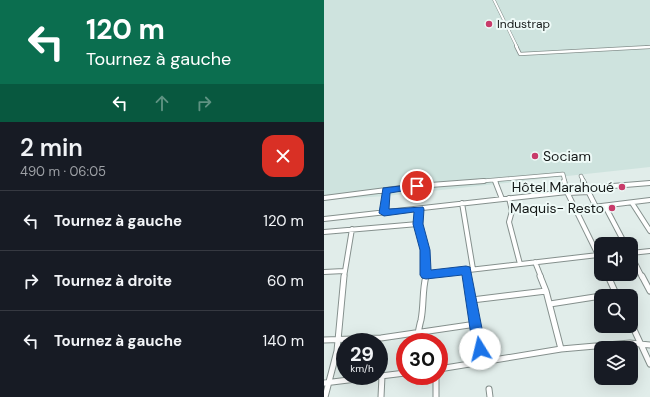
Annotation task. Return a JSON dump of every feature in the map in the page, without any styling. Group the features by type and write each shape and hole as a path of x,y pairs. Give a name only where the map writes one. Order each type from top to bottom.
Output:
{"street":[{"path":"494,0 520,54 650,47"},
{"path":"324,198 386,190 563,174 568,192 594,245"},
{"path":"581,176 596,207"},
{"path":"495,180 502,199"},
{"path":"324,219 650,183"},
{"path":"384,213 386,190"},
{"path":"509,198 512,212 509,222 520,264"},
{"path":"577,209 648,200 650,206"},
{"path":"462,203 473,269"},
{"path":"632,203 650,231"},
{"path":"605,206 621,237"},
{"path":"420,209 418,224 425,250 426,275 423,288 421,320 417,333 476,324"},
{"path":"324,232 418,224"},
{"path":"339,333 343,304 344,271 352,229"},
{"path":"638,253 650,251"},
{"path":"426,275 594,256"},
{"path":"534,262 546,291 561,349"},
{"path":"638,267 650,290"},
{"path":"466,270 481,362"},
{"path":"324,272 344,271"},
{"path":"472,300 546,291"},
{"path":"550,304 594,297"},
{"path":"636,333 650,364"},
{"path":"324,340 336,338"},
{"path":"448,368 561,349 641,343 650,345"},
{"path":"325,397 330,382 336,349"},
{"path":"324,383 336,381"},
{"path":"381,397 382,385"},
{"path":"436,385 436,397"},
{"path":"489,389 490,397"}],"shaded area":[{"path":"324,0 650,0 650,167 386,196 324,200"}],"place":[{"name":"Industrap","path":"489,24"},
{"name":"Sociam","path":"535,156"},
{"name":"Hôtel Marahoué","path":"622,187"},
{"name":"Maquis- Resto","path":"612,208"}],"route":[{"path":"417,186 386,190 384,213 420,209 418,224 425,250 426,275 466,270 480,349"}]}
